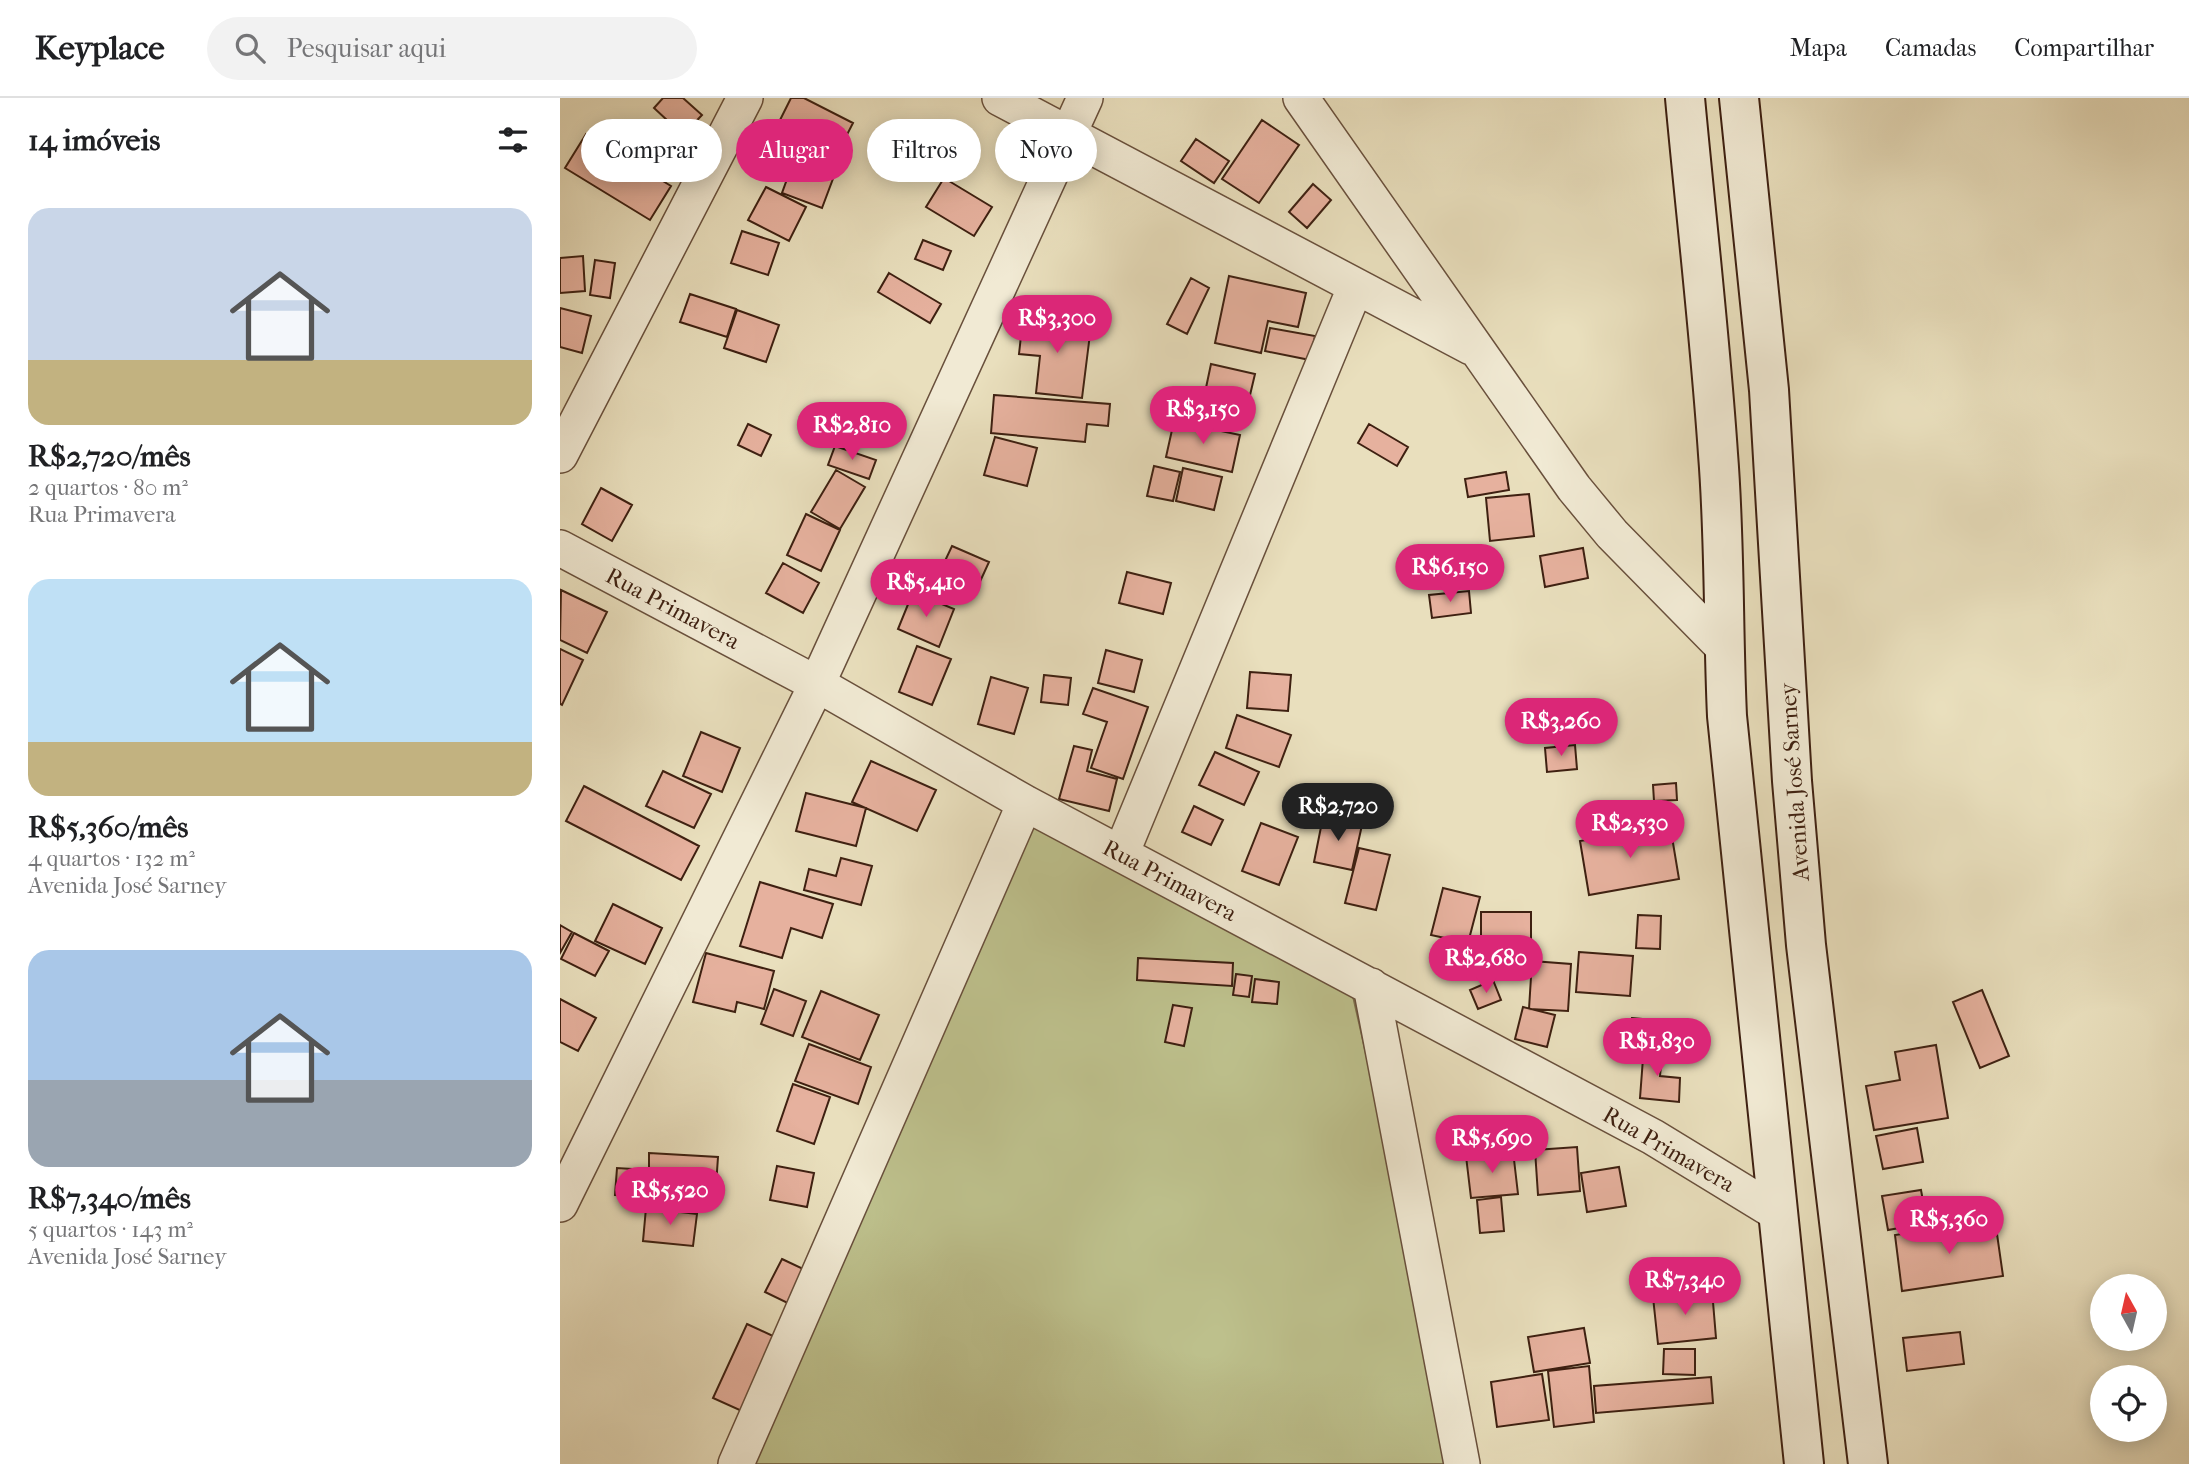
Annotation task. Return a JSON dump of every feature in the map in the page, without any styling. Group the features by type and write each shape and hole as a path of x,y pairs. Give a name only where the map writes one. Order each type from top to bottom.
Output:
{"main road":[{"path":"1685,98 1718,455 1727,716 1804,1464"},
{"name":"Avenida José Sarney","path":"1739,98 1769,390 1792,781 1807,945 1868,1464"}],"street":[{"path":"560,455 746,98"},
{"path":"1000,98 1040,119"},
{"path":"1074,119 1085,98"},
{"path":"1301,98 1574,488 1612,534 1724,648"},
{"path":"1097,149 1477,351"},
{"path":"560,1204 817,684 1045,182"},
{"path":"1121,854 1355,288"},
{"name":"Rua Primavera","path":"560,548 817,684 1026,803 1653,1137 1779,1214"},
{"path":"736,1464 1026,803"},
{"path":"1371,986 1462,1464"}],"green space":[{"path":"1025,803 1348,974 1459,1464 736,1464"}],"building":[{"path":"663,98 683,98 702,115 698,119 666,119 654,108"},
{"path":"791,98 804,98 845,119 780,119"},
{"path":"1262,120 1299,145 1259,203 1222,179"},
{"path":"1196,139 1229,161 1214,183 1181,161"},
{"path":"581,142 581,178 565,168"},
{"path":"588,182 664,182 671,186 650,220"},
{"path":"786,182 832,182 822,208 782,193"},
{"path":"942,182 951,182 992,207 974,236 926,207"},
{"path":"1313,184 1331,200 1307,228 1289,212"},
{"path":"766,187 806,207 789,241 748,220"},
{"path":"742,231 779,243 768,275 731,263"},
{"path":"923,240 951,251 943,270 915,259"},
{"path":"583,256 585,291 560,293 560,258"},
{"path":"595,260 615,263 610,298 590,295"},
{"path":"889,273 941,304 930,323 878,292"},
{"path":"1229,276 1306,293 1298,327 1268,321 1261,353 1215,343"},
{"path":"1191,278 1209,288 1187,334 1167,324"},
{"path":"690,294 736,309 727,337 680,322"},
{"path":"560,308 591,316 582,353 560,347"},
{"path":"737,310 779,325 766,362 724,348"},
{"path":"1023,318 1091,326 1082,398 1036,393 1040,356 1019,354"},
{"path":"1270,328 1315,336 1310,360 1265,351"},
{"path":"1211,364 1255,374 1246,412 1203,402"},
{"path":"994,395 1110,404 1108,426 1087,424 1085,442 991,433"},
{"path":"1174,421 1240,435 1232,472 1166,457"},
{"path":"748,424 771,435 761,456 738,445"},
{"path":"1369,424 1408,447 1397,466 1358,443"},
{"path":"995,437 1037,448 1027,486 984,475"},
{"path":"835,446 876,460 869,479 828,465"},
{"path":"1154,466 1180,472 1173,501 1147,496"},
{"path":"1183,468 1222,477 1214,510 1176,501"},
{"path":"836,470 865,487 840,529 811,512"},
{"path":"1506,472 1509,490 1468,497 1465,479"},
{"path":"601,488 632,505 612,541 582,524"},
{"path":"1529,494 1534,536 1490,541 1486,498"},
{"path":"806,514 840,530 821,571 787,555"},
{"path":"952,546 989,562 973,597 936,580"},
{"path":"1583,548 1588,578 1545,587 1540,556"},
{"path":"1485,561 1485,580 1432,581 1432,562"},
{"path":"783,563 819,583 803,613 766,593"},
{"path":"1127,572 1171,583 1163,614 1119,603"},
{"path":"561,590 607,612 587,653 560,640"},
{"path":"1469,591 1471,613 1432,618 1429,595"},
{"path":"913,592 954,609 939,647 898,629"},
{"path":"917,646 951,659 932,705 899,692"},
{"path":"560,649 583,660 562,705 560,704"},
{"path":"1106,650 1142,660 1134,692 1098,683"},
{"path":"1250,672 1291,675 1288,711 1247,708"},
{"path":"1044,675 1071,678 1068,705 1041,702"},
{"path":"991,677 1028,688 1014,734 978,724"},
{"path":"1093,688 1148,707 1123,779 1091,768 1107,722 1083,714"},
{"path":"1567,705 1570,734 1541,736 1539,708"},
{"path":"1237,715 1291,735 1279,767 1226,748"},
{"path":"701,732 740,748 722,792 683,776"},
{"path":"1575,745 1577,769 1547,772 1545,748"},
{"path":"1074,746 1092,750 1087,771 1117,779 1109,811 1059,799"},
{"path":"1215,752 1259,772 1244,805 1199,785"},
{"path":"871,761 936,790 917,831 852,802"},
{"path":"663,771 711,794 694,828 646,806"},
{"path":"1676,783 1677,800 1654,801 1653,785"},
{"path":"584,786 699,846 681,880 566,821"},
{"path":"806,793 866,808 856,846 796,831"},
{"path":"1194,806 1223,820 1211,845 1182,832"},
{"path":"1323,817 1362,825 1352,870 1314,862"},
{"path":"1261,823 1298,837 1279,885 1242,871"},
{"path":"1670,825 1679,879 1589,895 1580,841"},
{"path":"1359,848 1390,855 1376,910 1345,903"},
{"path":"841,858 872,866 861,905 804,890 809,869 836,876"},
{"path":"760,882 833,904 822,938 791,928 782,958 740,946"},
{"path":"1443,888 1480,897 1468,943 1431,935"},
{"path":"613,904 662,928 645,964 595,941"},
{"path":"1481,912 1531,912 1531,970 1481,970"},
{"path":"1638,915 1661,916 1660,949 1636,948"},
{"path":"560,925 572,932 560,953"},
{"path":"574,933 609,951 595,976 561,959"},
{"path":"1579,952 1633,956 1630,996 1576,992"},
{"path":"706,953 774,971 764,1009 737,1002 735,1012 693,1002"},
{"path":"1138,958 1233,963 1232,986 1137,980"},
{"path":"1532,961 1571,964 1568,1011 1529,1009"},
{"path":"1236,974 1252,976 1249,997 1233,995"},
{"path":"1255,979 1279,982 1277,1004 1252,1002"},
{"path":"1493,980 1501,1000 1478,1009 1470,990"},
{"path":"774,989 806,1001 793,1036 761,1024"},
{"path":"1982,990 2009,1056 1980,1068 1953,1002"},
{"path":"821,991 879,1015 860,1060 802,1037"},
{"path":"560,999 596,1018 578,1051 560,1042"},
{"path":"1173,1005 1192,1008 1184,1046 1165,1042"},
{"path":"1523,1007 1555,1015 1547,1047 1515,1039"},
{"path":"1632,1018 1663,1021 1660,1042 1630,1038"},
{"path":"809,1044 871,1067 858,1104 795,1081"},
{"path":"1644,1045 1663,1046 1660,1076 1680,1078 1679,1102 1640,1098"},
{"path":"1936,1045 1948,1118 1874,1130 1866,1086 1900,1080 1895,1052"},
{"path":"793,1084 830,1097 814,1144 777,1131"},
{"path":"1917,1128 1923,1162 1883,1169 1876,1136"},
{"path":"1577,1147 1580,1191 1538,1195 1535,1150"},
{"path":"1513,1151 1518,1194 1471,1198 1466,1156"},
{"path":"649,1153 718,1157 715,1200 615,1195 617,1168 649,1170"},
{"path":"777,1166 814,1173 807,1207 770,1200"},
{"path":"1619,1167 1626,1206 1587,1212 1581,1173"},
{"path":"1921,1190 1927,1223 1888,1230 1882,1196"},
{"path":"1501,1197 1504,1231 1480,1233 1477,1200"},
{"path":"646,1208 697,1214 693,1246 643,1241"},
{"path":"1995,1220 2003,1276 1902,1291 1895,1235"},
{"path":"782,1259 818,1276 802,1310 765,1292"},
{"path":"1712,1290 1716,1338 1658,1344 1653,1297"},
{"path":"747,1324 788,1343 755,1417 713,1398"},
{"path":"1584,1328 1590,1363 1534,1372 1528,1337"},
{"path":"1960,1332 1964,1364 1907,1371 1903,1338"},
{"path":"1664,1349 1695,1349 1695,1375 1663,1374"},
{"path":"1589,1366 1594,1422 1554,1427 1548,1371"},
{"path":"1542,1374 1549,1420 1497,1427 1491,1382"},
{"path":"1711,1377 1713,1403 1596,1413 1594,1386"}]}
